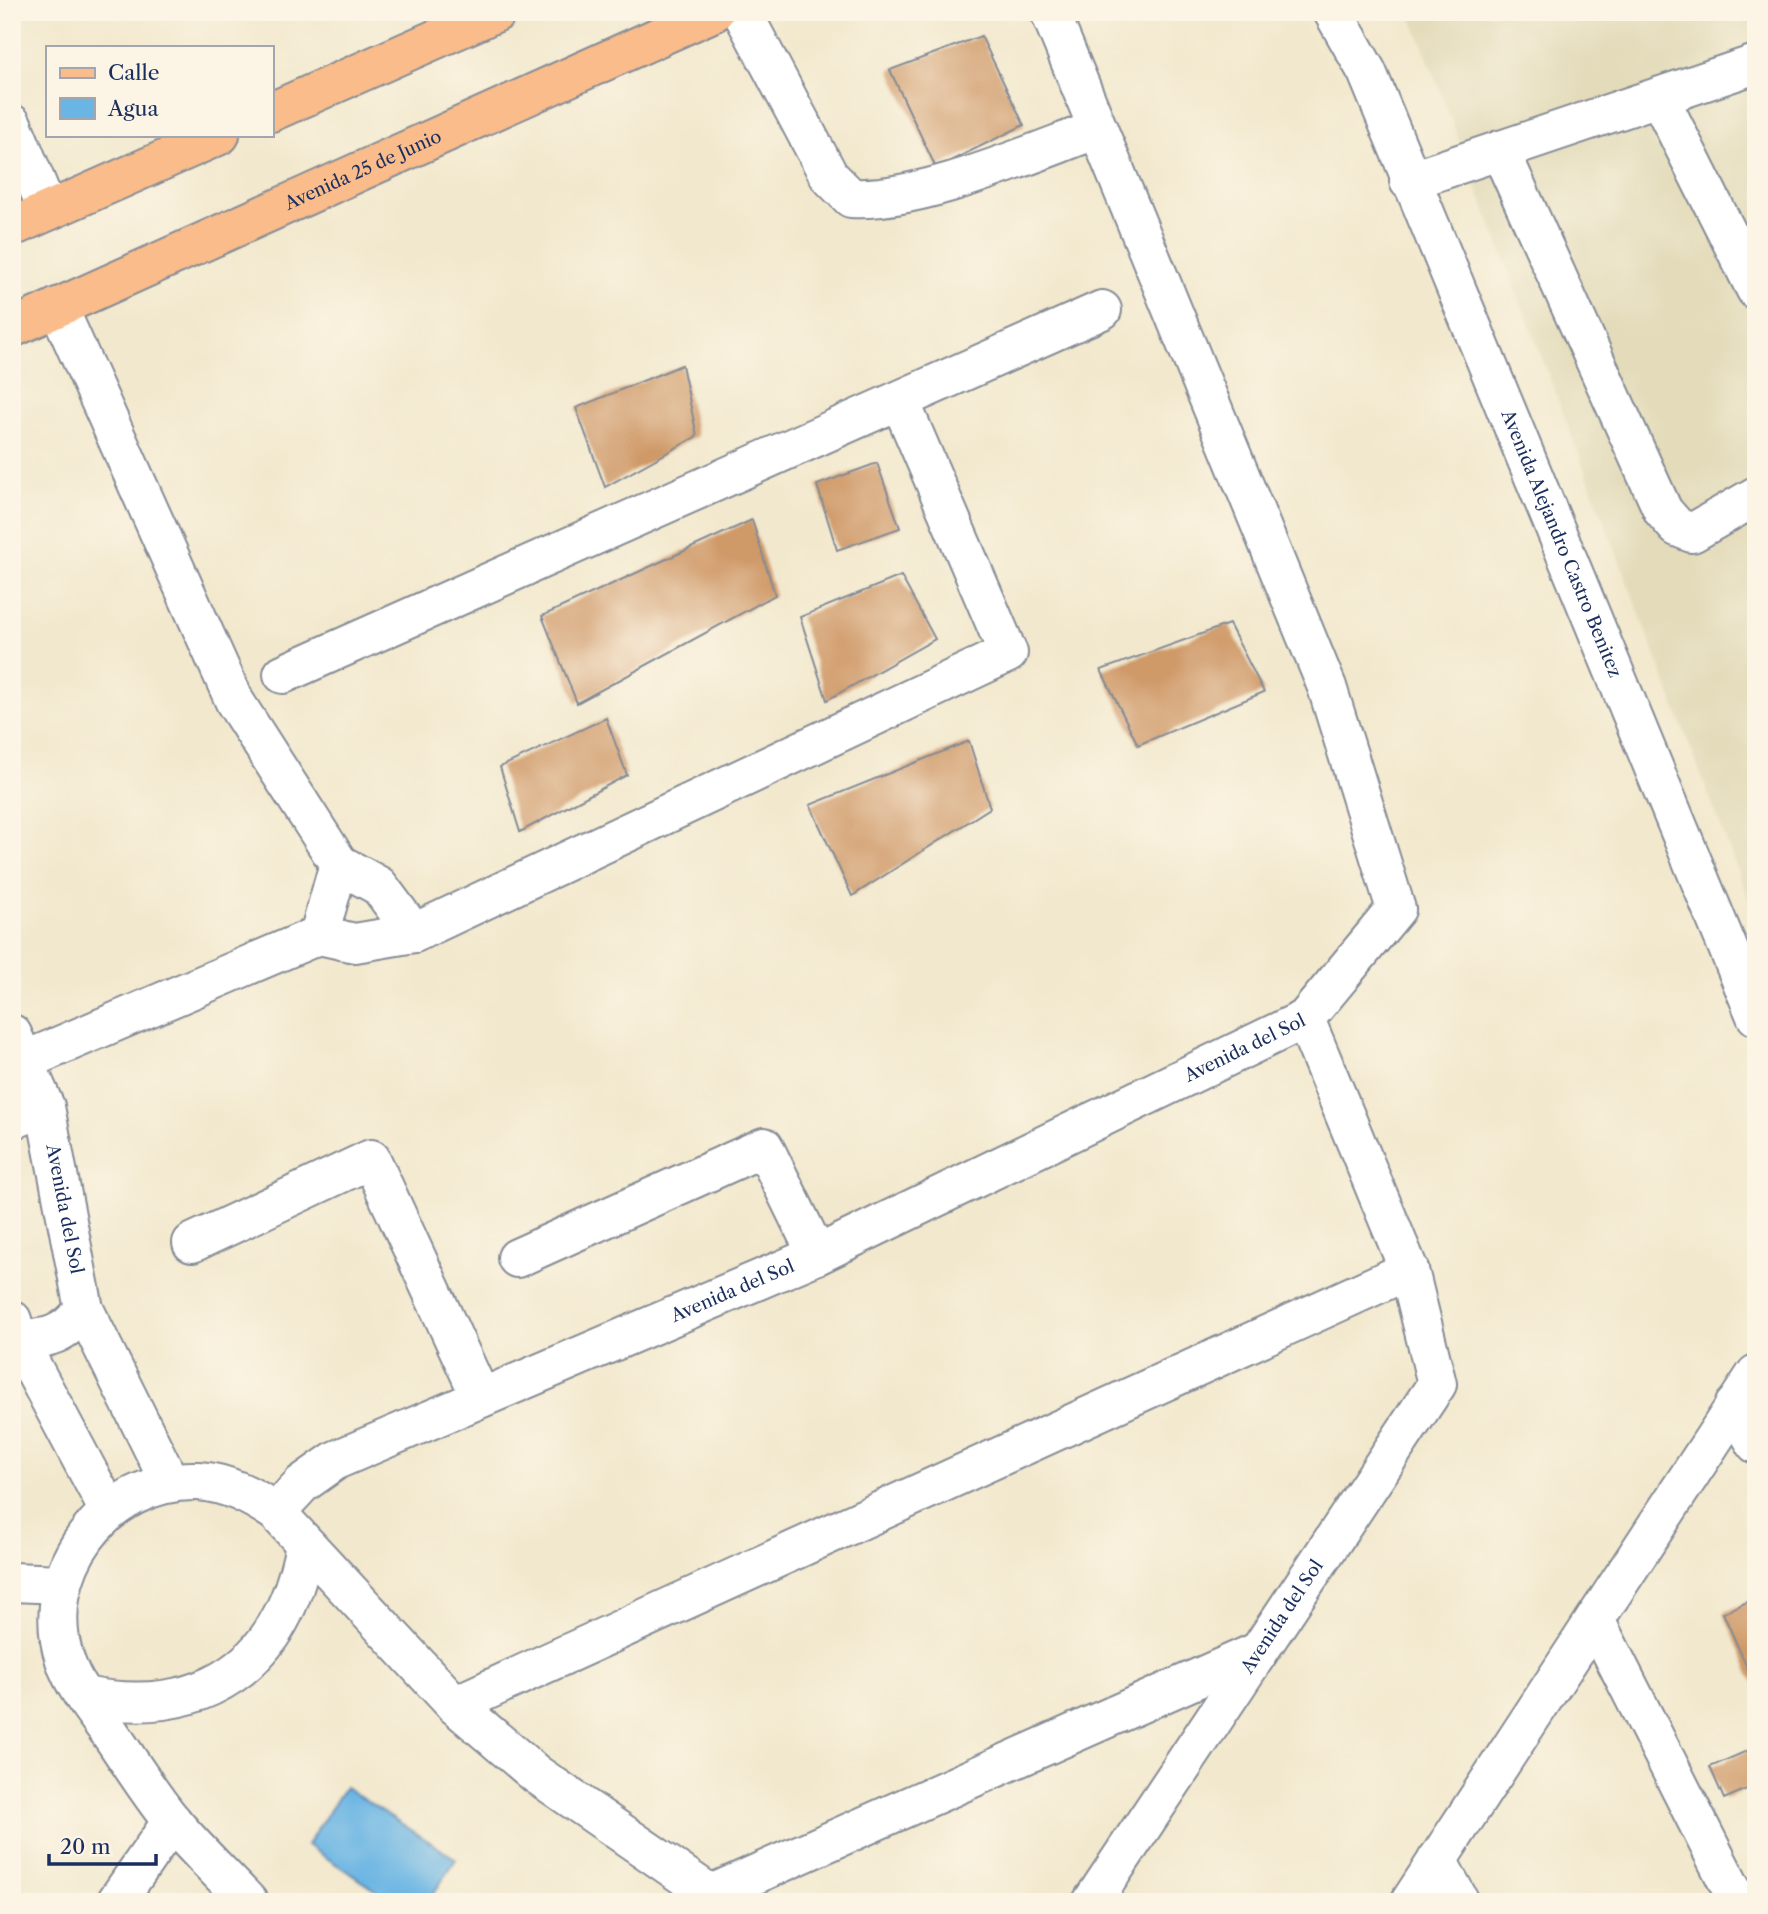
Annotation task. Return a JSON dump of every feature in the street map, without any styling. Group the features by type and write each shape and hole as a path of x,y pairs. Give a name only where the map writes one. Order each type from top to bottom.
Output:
{"main road":[{"path":"273,111 498,12"},
{"name":"Avenida 25 de Junio","path":"12,328 714,12"},
{"path":"12,227 218,136"}],"street":[{"path":"742,12 829,176 851,198 880,200 973,174 1098,129"},
{"path":"1050,12 1327,687 1396,909 1305,1019"},
{"name":"Avenida Alejandro Castro Benitez","path":"1332,12 1367,72 1409,180 1756,1016"},
{"name":"Avenida Alejandro Castro Benitez","path":"1360,12 1367,72"},
{"path":"1409,180 1756,64"},
{"path":"1659,97 1756,290"},
{"path":"12,124 48,211"},
{"path":"1500,150 1663,511 1677,527 1692,533 1756,496"},
{"path":"58,307 235,702 339,864 379,886 414,933"},
{"path":"283,674 1102,310"},
{"path":"18,1048 319,935 355,943 414,933 1008,653 900,401"},
{"path":"319,935 339,864"},
{"name":"Avenida del Sol","path":"276,1512 302,1483 336,1460 817,1255 1305,1019 1409,1270 1437,1384 1092,1902"},
{"name":"Avenida del Sol","path":"18,1048 29,1114 84,1309 170,1483"},
{"path":"517,1258 764,1147 817,1255"},
{"path":"192,1243 371,1159 481,1398"},
{"path":"455,1705 1409,1270"},
{"path":"15,1329 36,1340 56,1336 73,1325 84,1309"},
{"path":"15,1329 109,1511"},
{"path":"1410,1902 1756,1374"},
{"path":"1734,1406 1756,1444"},
{"path":"248,1902 172,1821 84,1696 65,1661 57,1623 62,1584 79,1543 109,1511 138,1493 170,1483 198,1481 226,1486 253,1496 276,1512 455,1705 536,1774 717,1898 1259,1651"},
{"path":"84,1696 122,1703 160,1702 197,1692 231,1674 260,1649 283,1618 298,1583 305,1545"},
{"path":"12,1582 62,1584"},
{"path":"1595,1620 1738,1902"},
{"path":"116,1902 172,1821"},
{"path":"1437,1860 1460,1902"}],"shaded area":[{"path":"1410,12 1720,12 1724,18 1738,12 1756,12 1756,919"}],"water":[{"path":"345,1787 456,1859 428,1902 394,1902 307,1845"}],"building":[{"path":"981,36 1024,125 936,168 890,70"},
{"path":"682,365 697,436 605,487 576,408"},
{"path":"877,463 900,528 837,550 817,485"},
{"path":"752,520 775,595 577,703 542,616"},
{"path":"901,576 935,639 827,700 800,617"},
{"path":"1229,624 1264,692 1138,745 1101,670"},
{"path":"606,718 627,775 520,832 500,767"},
{"path":"969,741 990,808 852,896 810,805"},
{"path":"1756,1598 1756,1688 1723,1613"},
{"path":"1756,1747 1756,1785 1724,1799 1710,1767"}]}
